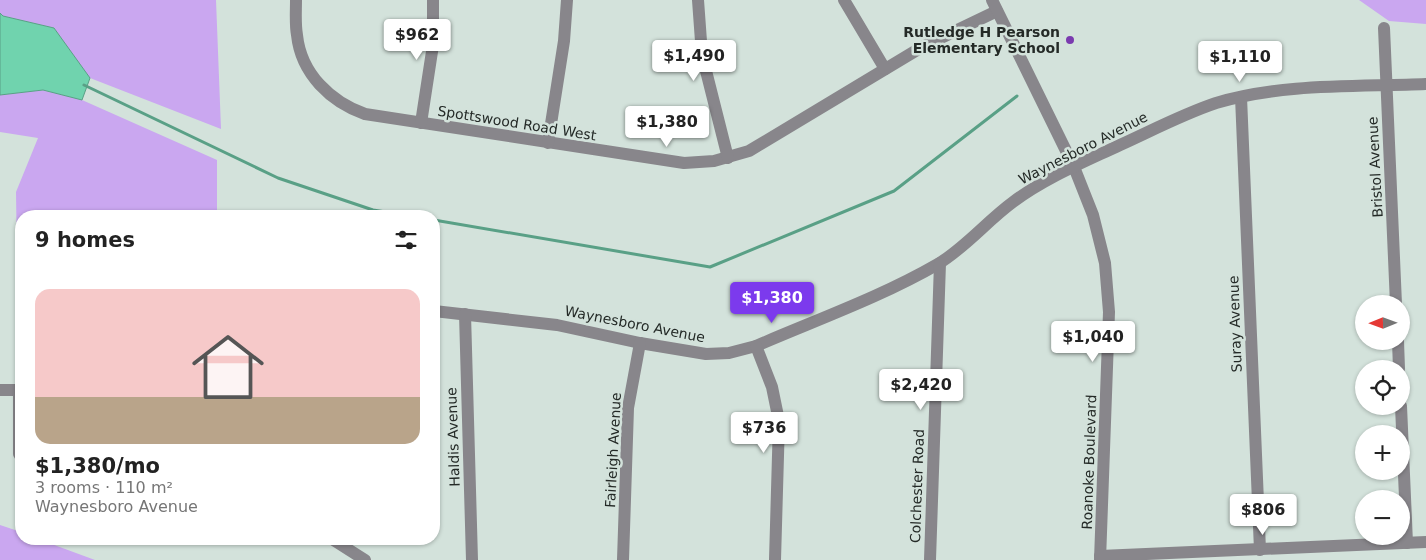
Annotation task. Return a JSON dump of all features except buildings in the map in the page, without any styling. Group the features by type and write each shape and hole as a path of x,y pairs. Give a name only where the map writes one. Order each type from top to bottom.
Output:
{"street":[{"name":"Spottswood Road West","path":"296,0 297,37 301,54 310,72 332,98 348,108 365,114 548,143 670,162 700,163 728,158 749,151 777,136 922,47 995,6"},
{"path":"421,123 433,45 433,0"},
{"path":"548,143 564,41 567,0"},
{"path":"698,0 702,55 728,158"},
{"path":"844,0 885,69"},
{"name":"Roanoke Boulevard","path":"995,6 1074,167 1093,215 1099,236 1108,289 1100,558"},
{"name":"Bristol Avenue","path":"1384,28 1385,86 1396,295"},
{"name":"Waynesboro Avenue","path":"440,312 557,325 640,343 706,354 729,352 756,346 909,280 940,263 1031,189 1182,116 1241,97 1287,90 1426,84"},
{"name":"Suray Avenue","path":"1241,97 1260,550"},
{"name":"Colchester Road","path":"930,560 940,263"},
{"name":"Haldis Avenue","path":"465,314 472,560"},
{"name":"Fairleigh Avenue","path":"623,560 628,408 640,343"},
{"path":"756,346 772,388 778,421 775,560"},
{"path":"0,390 15,390"},
{"path":"1401,415 1405,490"},
{"path":"1410,543 1426,542"},
{"path":"341,545 365,560"},
{"path":"1100,558 1365,545"}],"shaded area":[{"path":"0,0 216,0 221,129 90,78 54,28 3,16 0,13"},
{"path":"1359,0 1426,0 1426,24 1389,21"},
{"path":"0,13 3,16 54,28 90,78 82,100 43,90 0,95"},
{"path":"43,90 82,100 217,160 217,210 16,210 16,192 38,138 0,132 0,95"},
{"path":"0,525 15,530 15,545 54,545 95,560 0,560"}],"waterway":[{"path":"84,85 278,178 373,210"},
{"path":"440,221 710,267 894,191 1017,96"}],"place":[{"name":"Rutledge H Pearson Elementary School","path":"1070,40"}]}
